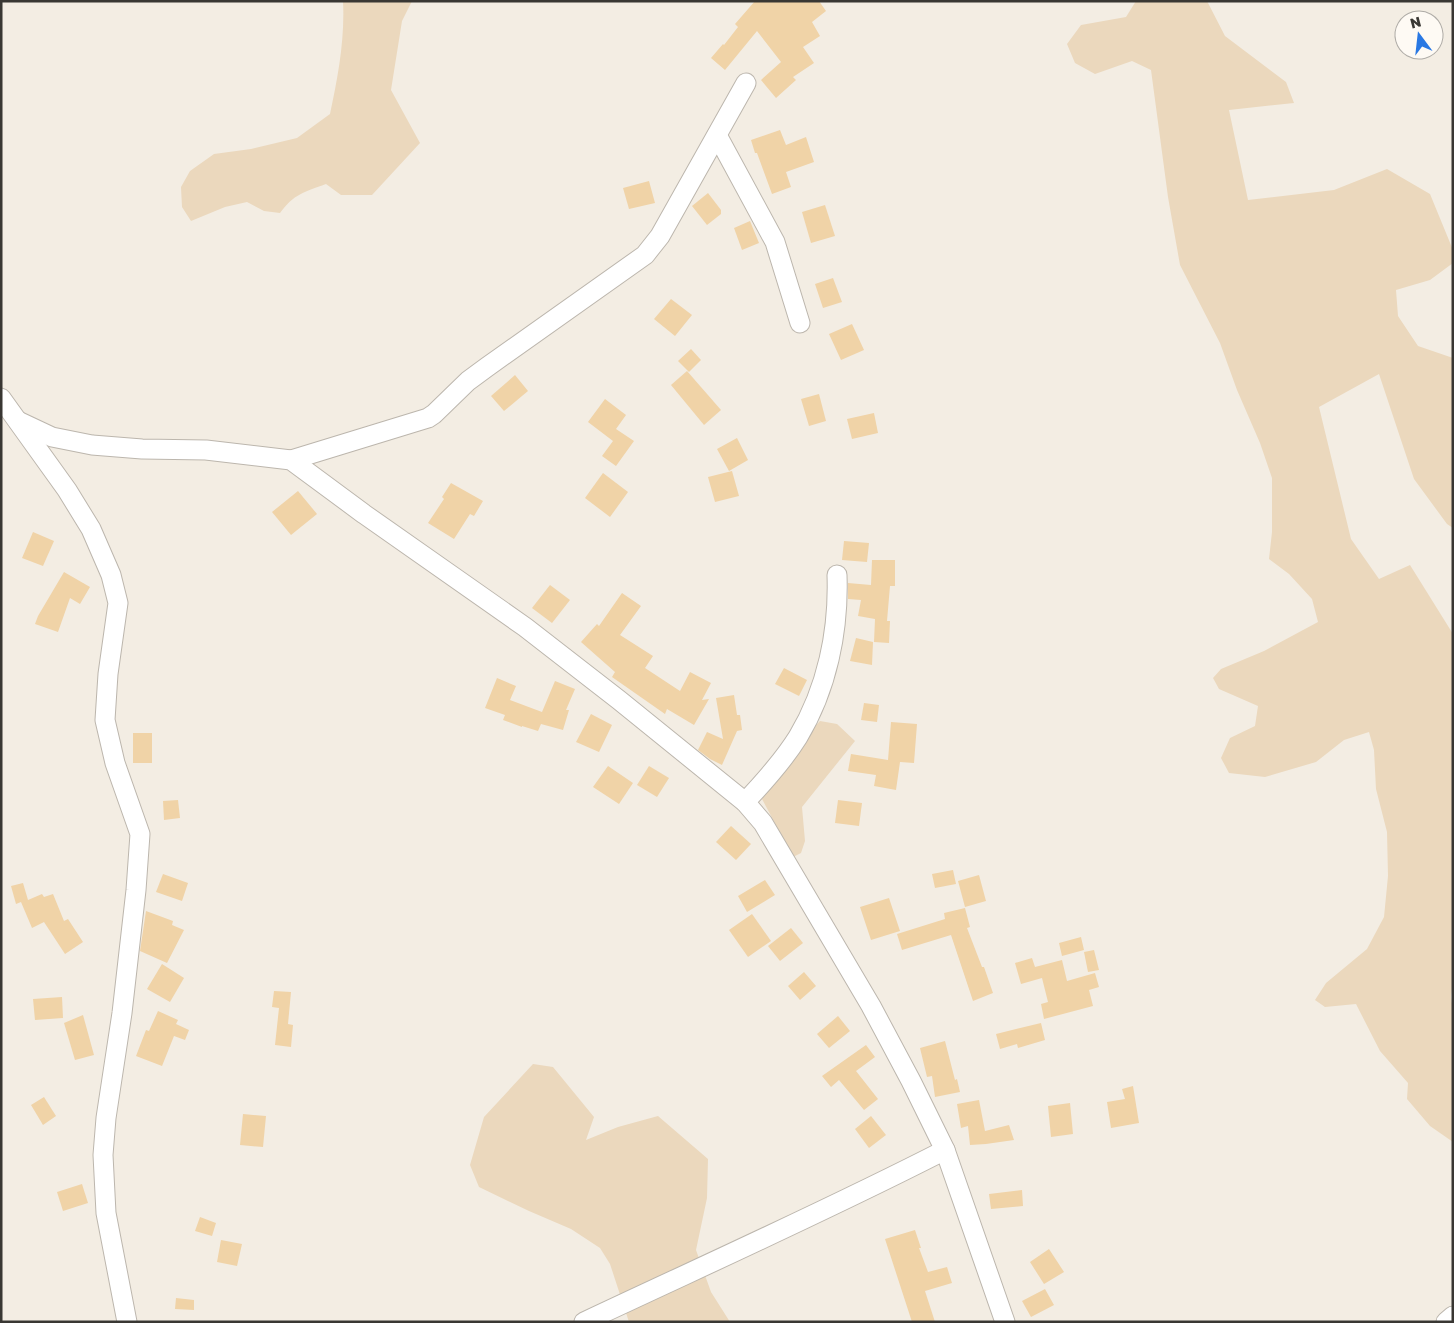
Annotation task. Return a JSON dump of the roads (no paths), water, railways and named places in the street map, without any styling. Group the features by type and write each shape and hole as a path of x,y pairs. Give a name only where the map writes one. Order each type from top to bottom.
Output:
{"street":[{"path":"18,421 52,437 92,445 142,449 206,450 291,460 428,418 481,372 635,264 652,248 746,83"},
{"path":"717,135 775,242 800,323"},
{"path":"1,398 67,490 91,529 111,575 118,603 108,674 105,720 115,763 140,834 136,890 122,1013 106,1118 103,1155 106,1213 127,1322"},
{"path":"291,460 364,514 525,627 745,802 763,823 871,1006 945,1150 1005,1322"},
{"path":"745,802 774,770 798,738 808,719 829,660 834,640 838,604 837,576"},
{"path":"584,1322 770,1236 945,1150"},
{"path":"1446,1322 1453,1316"}]}
